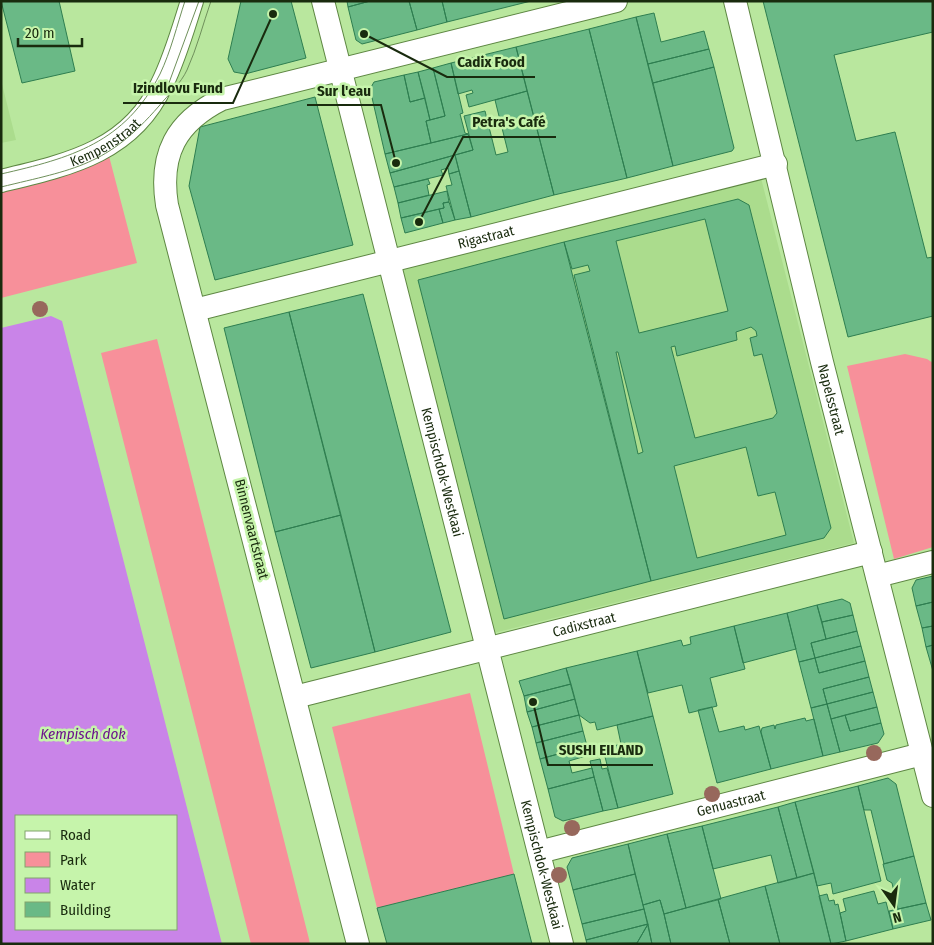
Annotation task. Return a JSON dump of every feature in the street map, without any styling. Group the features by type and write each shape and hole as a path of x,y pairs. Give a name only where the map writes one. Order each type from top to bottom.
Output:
{"street":[{"name":"Kempenstraat","path":"1,181 69,164 92,155 114,141 137,121 150,106 162,85 192,1"},
{"name":"Kempischdok-Westkaai","path":"324,1 562,944"},
{"path":"341,70 616,1"},
{"name":"Napelsstraat","path":"735,1 776,164 822,362 933,796"},
{"name":"Binnenvaartstraat","path":"341,70 222,99 203,109 190,118 170,152 164,186 167,205 358,944"},
{"name":"Rigastraat","path":"195,310 776,164"},
{"name":"Cadixstraat","path":"295,697 871,552"},
{"path":"877,576 933,562"},
{"name":"Genuastraat","path":"539,852 922,754"}],"shaded area":[{"path":"1,80 16,140 1,143"},
{"path":"761,178 854,543 494,633 401,270"}],"green space":[{"path":"109,156 137,263 1,298 1,191"},
{"path":"157,339 310,944 251,944 101,353"},
{"path":"905,354 927,359 933,363 933,547 894,559 847,366"},
{"path":"470,693 514,874 377,908 332,727"}],"water":[{"name":"Kempisch dok","path":"51,316 62,321 222,944 1,944 1,328"}],"building":[{"path":"1,1 59,1 75,71 22,83"},
{"path":"241,1 291,1 306,58 245,74 234,72 228,59"},
{"path":"347,1 370,1 348,7"},
{"path":"370,1 409,1 417,30 362,44 356,40 348,7"},
{"path":"409,1 442,1 447,22 417,30"},
{"path":"442,1 531,1 447,22"},
{"path":"763,1 933,1 933,32 834,55 856,141 895,132 927,258 933,257 933,316 848,337"},
{"path":"654,13 661,42 704,31 709,49 648,64 636,17"},
{"path":"636,17 673,166 627,178 589,29"},
{"path":"589,29 627,178 554,195 516,47"},
{"path":"516,47 527,91 469,107 466,95 473,93 472,90 458,94 451,63"},
{"path":"709,49 714,67 653,83 648,64"},
{"path":"451,63 463,113 460,114 465,133 468,134 431,143 426,121 445,116 433,68"},
{"path":"714,67 734,148 732,151 673,166 653,83"},
{"path":"433,68 445,116 430,120 418,72"},
{"path":"418,72 425,98 410,102 404,75"},
{"path":"404,75 410,102 425,98 430,120 426,121 431,143 385,154 370,89 374,82"},
{"path":"527,91 554,195 471,217 455,155 473,150 464,116 485,111 496,155 508,152 495,100"},
{"path":"315,97 353,245 215,280 189,186 200,127"},
{"path":"468,134 473,150 390,173 385,154"},
{"path":"455,155 459,171 449,174 448,168 441,170 443,175 394,187 390,173"},
{"path":"459,171 471,217 455,220 446,186 452,185 449,174"},
{"path":"428,179 430,184 427,185 429,195 398,203 394,187"},
{"path":"447,191 449,202 443,203 444,208 401,218 398,203"},
{"path":"738,199 749,205 831,528 824,538 651,581 574,275 590,271 588,265 572,269 564,242","holes":["705,219 728,311 639,333 616,241","751,327 756,331 757,336 750,338 754,356 762,354 777,413 773,418 695,438 671,347 675,346 677,356 737,340 736,332","616,352 618,352 643,452 638,454","746,447 758,496 775,492 786,535 697,558 674,466"]},
{"path":"449,202 455,220 443,223 439,209 444,208 443,203"},
{"path":"439,209 443,223 405,233 401,218"},
{"path":"564,242 651,581 504,619 418,280"},
{"path":"363,294 451,632 375,652 289,312"},
{"path":"289,312 341,515 275,532 224,328"},
{"path":"341,515 375,652 311,668 275,532"},
{"path":"933,576 933,602 916,606 912,588 916,580"},
{"path":"842,599 850,603 853,615 822,622 817,605"},
{"path":"933,602 933,626 922,628 916,606"},
{"path":"817,605 826,639 811,643 815,658 799,662 787,613"},
{"path":"787,613 796,649 743,663 734,626"},
{"path":"853,615 857,631 826,639 822,622"},
{"path":"734,626 745,669 710,678 717,706 689,713 682,685 648,693 637,651 681,640 683,646 691,644 690,637"},
{"path":"933,626 933,645 926,647 922,628"},
{"path":"857,631 861,646 815,658 811,643"},
{"path":"933,645 933,671 926,647"},
{"path":"861,646 865,661 819,673 815,658"},
{"path":"637,651 653,716 597,730 595,722 590,723 579,715 566,668"},
{"path":"815,658 819,673 865,661 869,677 823,689 827,704 811,708 799,662"},
{"path":"566,668 571,684 524,696 519,681"},
{"path":"869,677 873,692 827,704 823,689"},
{"path":"571,684 575,699 527,712 524,696"},
{"path":"873,692 877,707 831,719 827,704"},
{"path":"575,699 579,715 532,727 527,712"},
{"path":"827,704 840,752 823,756 811,708"},
{"path":"712,707 719,732 744,726 745,730 759,726 771,769 717,783 698,710"},
{"path":"877,707 881,723 850,731 845,715"},
{"path":"579,715 583,731 536,743 532,727"},
{"path":"845,715 850,731 881,723 884,734 878,743 840,752 831,719"},
{"path":"653,716 673,794 618,808 603,749 621,744 617,725"},
{"path":"805,718 806,721 814,719 823,756 771,769 761,732 762,728 774,725 775,729 776,725"},
{"path":"583,731 587,746 540,759 536,743"},
{"path":"587,746 589,755 569,761 572,773 592,768 594,777 548,789 540,759"},
{"path":"600,759 602,769 607,768 618,808 603,811 590,761"},
{"path":"594,777 603,811 563,821 555,817 548,789"},
{"path":"888,778 896,784 914,856 884,864 871,810 864,810 858,786"},
{"path":"858,786 881,881 833,894 831,883 817,886 795,802"},
{"path":"795,802 814,873 797,878 778,807"},
{"path":"778,807 797,878 778,883 771,855 713,869 702,826"},
{"path":"702,826 721,899 686,908 667,834"},
{"path":"667,834 686,908 664,914 660,900 643,905 628,844"},
{"path":"628,844 635,874 573,890 567,867 572,858"},
{"path":"914,856 926,903 898,909 892,883 887,880 883,864"},
{"path":"814,873 831,944 780,944 765,886"},
{"path":"514,874 532,944 387,944 377,908"},
{"path":"635,874 644,909 582,924 573,890"},
{"path":"765,886 780,944 730,944 718,899"},
{"path":"874,891 878,904 886,902 893,929 846,941 840,913 846,911 843,899"},
{"path":"827,894 829,901 834,900 835,905 838,904 846,941 831,944 819,896"},
{"path":"718,899 730,944 671,944 664,914"},
{"path":"660,900 671,944 652,944 643,905"},
{"path":"926,903 931,920 893,929 889,911"},
{"path":"644,909 648,924 586,940 582,924"},
{"path":"648,924 652,944 637,944 637,943"},
{"path":"648,924 637,943 587,944 586,940"}],"tram line":[{"path":"1,174 73,154 113,132 146,97 160,74 171,47 185,1"},
{"path":"166,91 199,1"},
{"path":"1,187 50,175 88,162 106,153 140,126 159,106 187,70 211,1"}],"place":[{"name":"Izindlovu Fund","path":"273,14"},
{"name":"Cadix Food","path":"364,34"},
{"name":"Sur l'eau","path":"396,163"},
{"name":"Petra's Café","path":"419,222"},
{"name":"SUSHI EILAND","path":"533,702"}]}
